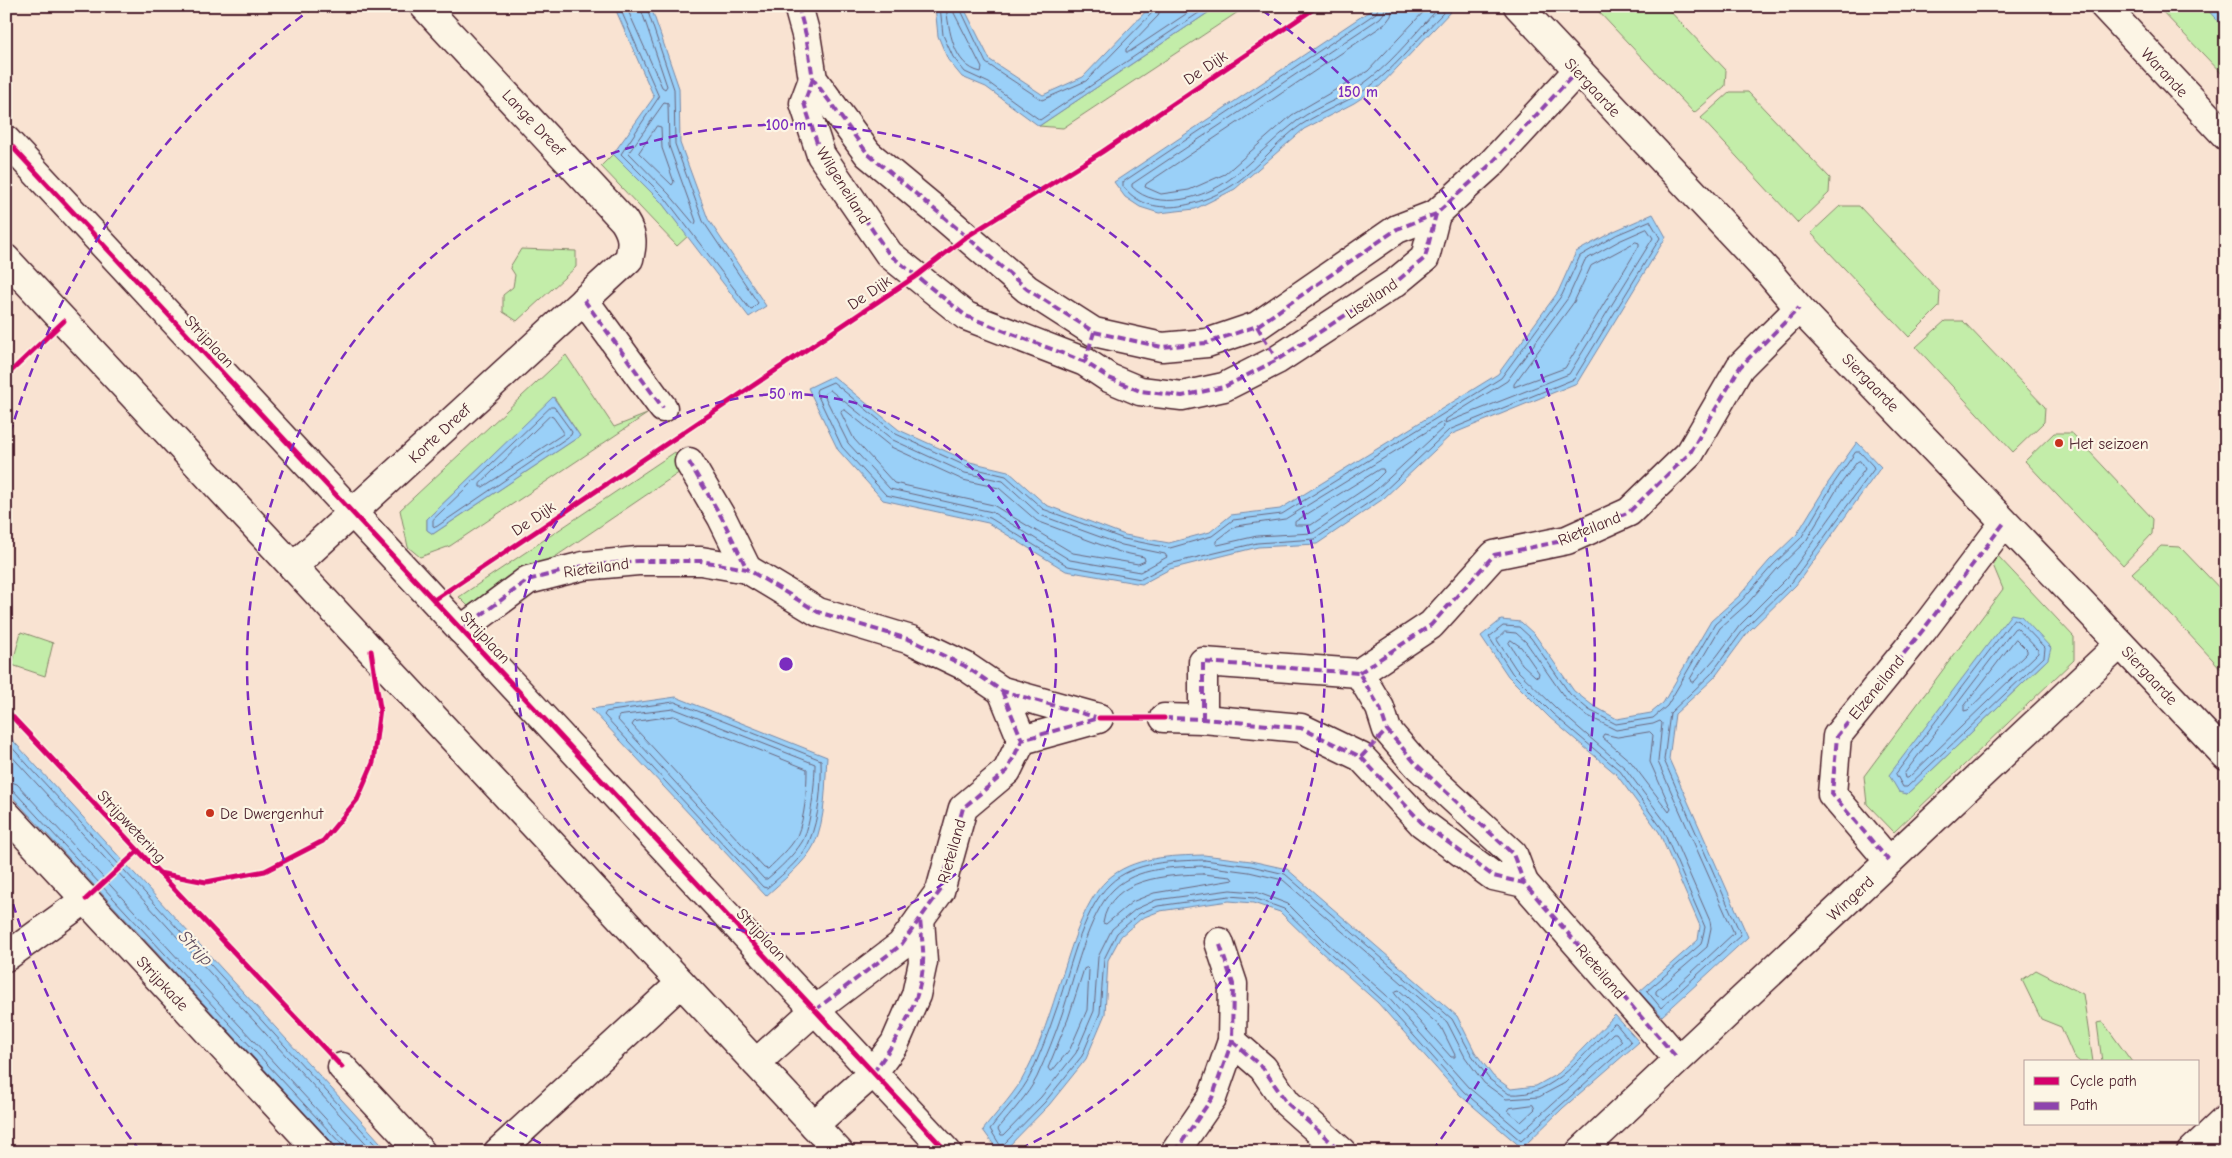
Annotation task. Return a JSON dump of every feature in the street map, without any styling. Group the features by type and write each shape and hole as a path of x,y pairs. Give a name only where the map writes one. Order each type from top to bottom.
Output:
{"street":[{"name":"Lange Dreef","path":"424,6 624,221 631,232 632,244"},
{"path":"798,6 813,79 868,154 1027,289 1094,332 1162,347 1207,343 1257,326 1397,229 1436,214 1491,164 1577,71"},
{"name":"Siergaarde","path":"1518,6 1577,71 1771,275 1799,308 2226,756"},
{"name":"Warande","path":"2104,6 2226,136"},
{"name":"Wilgeneiland","path":"813,79 804,103 822,155 890,254 916,276"},
{"name":"Strijplaan","path":"6,140 947,1152"},
{"name":"Liseiland","path":"916,276 966,316 1085,362 1109,378 1140,391 1182,396 1224,388 1277,360 1396,282 1425,258 1436,214"},
{"name":"Korte Dreef","path":"293,567 629,259 632,244"},
{"path":"6,259 839,1152"},
{"path":"584,300 663,408"},
{"name":"Rieteiland","path":"1678,1060 1524,883 1513,854 1416,765 1387,730 1380,708 1359,673 1431,625 1494,555 1567,540 1629,512 1690,453 1740,367 1799,308"},
{"path":"1257,326 1277,360"},
{"path":"1085,362 1094,332"},
{"path":"689,462 722,518 747,570"},
{"name":"Elzeneiland","path":"1889,861 1832,794 1837,736 1923,630 2004,523"},
{"name":"Rieteiland","path":"461,630 528,580 583,566 638,561 701,561 747,570 818,612 911,640 965,666 1002,691 1098,718 1022,740 1008,771 964,808 940,891 901,945 815,1010"},
{"name":"Wingerd","path":"1580,1152 2120,644"},
{"path":"1204,719 1203,662 1359,673"},
{"path":"1002,691 1022,740"},
{"path":"1164,718 1204,719 1302,728 1361,756 1422,823 1492,876 1524,883"},
{"path":"1361,756 1387,730"},
{"name":"Strijpkade","path":"6,814 320,1152"},
{"path":"6,957 86,899"},
{"path":"814,1125 874,1073 894,1043 916,995 924,962 920,920"},
{"path":"1175,1152 1212,1098 1232,1041 1233,984 1219,942"},
{"path":"498,1152 681,983"},
{"path":"756,1063 815,1010"},
{"path":"1232,1041 1263,1068 1287,1103 1342,1152"},
{"path":"342,1067 421,1152"},
{"path":"2191,1152 2226,1119"}],"green space":[{"path":"1218,6 1247,6 1063,128 1039,126"},
{"path":"1601,6 1665,6 1726,70 1725,86 1694,113 1597,10"},
{"path":"2157,6 2226,6 2226,78"},
{"path":"1730,92 1748,92 1830,178 1829,193 1798,223 1701,118"},
{"path":"613,154 661,202 688,236 677,246 601,166"},
{"path":"1840,206 1859,206 1940,292 1939,307 1909,337 1811,233"},
{"path":"521,249 576,251 576,267 517,321 503,312 503,295 513,287 515,275 510,267"},
{"path":"1945,321 1963,321 2045,407 2044,422 2013,452 1916,347"},
{"path":"566,355 614,427 647,414 450,546 420,557 408,547 400,510","holes":["554,397 580,436 433,534 427,530 427,519"]},
{"path":"2054,433 2072,433 2153,519 2152,534 2123,565 2025,461"},
{"path":"675,452 683,470 474,612 459,597"},
{"path":"2161,546 2180,547 2226,595 2226,674 2132,573"},
{"path":"1998,556 2074,637 2074,660 1894,832 1867,804 1864,776 2003,589 1993,565","holes":["2048,659 1907,794 1899,791"]},
{"path":"21,632 53,643 45,676 12,665"},
{"path":"2036,970 2083,994 2093,1060 2078,1060 2074,1057 2061,1027 2041,1019 2022,980"},
{"path":"2103,1022 2131,1060 2102,1060 2097,1023"}],"water":[{"path":"614,6 651,7 679,88 680,143 708,219 766,306 749,317 661,202 613,154 654,97"},
{"path":"935,6 963,6 990,60 1043,95 1083,77 1151,6 1218,6 1039,126 986,87 962,77 948,60 938,36"},
{"path":"1377,6 1446,6 1451,11 1380,86 1354,103 1304,129 1235,189 1195,209 1159,213 1140,207 1125,197 1114,182"},
{"path":"2204,6 2226,6 2226,30"},
{"path":"1653,214 1666,237 1577,383 1452,434 1383,499 1317,544 1258,547 1170,569 1142,584 1066,571 988,523 883,500 838,450 808,388 833,376 899,430 970,462 1008,471 1046,505 1125,535 1169,543 1210,532 1231,515 1280,509 1498,374 1558,292 1576,252 1614,231"},
{"path":"553,397 580,436 433,534 427,530 427,519"},
{"path":"1857,442 1881,467 1796,585 1748,632 1714,678 1675,714 1669,759 1748,937 1662,1016 1639,992 1698,940 1700,926 1659,832 1616,774 1550,718 1508,676 1481,636 1501,620 1521,622 1535,635 1574,691 1592,705 1617,719 1651,713 1663,703 1711,621 1739,596 1769,561 1797,534 1828,483"},
{"path":"2011,614 2021,616 2051,648 2048,659 1907,794 1899,792 1889,775"},
{"path":"676,697 827,757 823,813 814,845 799,865 766,896 591,709"},
{"name":"Strijp","path":"6,733 389,1152 341,1152 6,790"},
{"path":"1204,855 1251,861 1287,869 1457,1016 1475,1052 1493,1076 1511,1089 1536,1086 1559,1073 1615,1015 1639,1042 1563,1108 1522,1148 1460,1095 1378,1003 1280,912 1253,903 1229,901 1160,911 1142,918 1121,936 1108,960 1105,1014 1086,1059 1049,1105 1003,1152 999,1152 983,1130 1017,1087 1031,1061 1079,926 1099,889 1117,872 1141,862 1166,857"}],"marked path":[{"path":"798,6 806,35 813,79 868,154 1027,289 1094,332 1162,347 1207,343 1257,326 1397,229 1436,214 1491,164 1577,71"},
{"path":"813,79 804,103 821,155 889,254 966,316 1085,362 1109,378 1140,391 1182,396 1224,387 1277,360 1396,282 1425,258 1436,214"},
{"path":"584,300 663,408"},
{"path":"1359,673 1431,625 1494,555 1567,540 1629,512 1690,453 1740,367 1799,308"},
{"path":"1257,326 1277,360"},
{"path":"1085,362 1094,332"},
{"path":"689,462 722,518 747,569"},
{"path":"1889,861 1832,794 1837,736 1923,630 2004,523"},
{"path":"461,630 528,580 583,566 638,561 701,561 747,569 818,612 911,640 965,666 1002,691 1099,718"},
{"path":"1203,719 1203,662 1359,673 1380,708 1387,730 1417,765 1513,854 1524,883"},
{"path":"1002,691 1022,740"},
{"path":"815,1010 901,945 940,891 963,808 1007,771 1022,740 1099,718"},
{"path":"1164,718 1203,719 1301,728 1361,757 1422,823 1493,876 1524,883 1678,1059"},
{"path":"1361,757 1387,730"},
{"path":"873,1073 899,1034 918,992 922,977 923,957 920,919"},
{"path":"1175,1152 1212,1098 1232,1041 1233,984 1219,942"},
{"path":"1232,1041 1263,1068 1287,1103 1342,1152"}],"cycle path":[{"name":"De Dijk","path":"434,600 916,276 966,237 1102,152 1318,6"},
{"path":"6,140 947,1152"},
{"path":"6,376 64,321"},
{"name":"Strijpwetering","path":"159,873 206,882 265,871 323,841 357,800 373,763 380,708 371,651"},
{"name":"Strijpwetering","path":"6,710 342,1067"},
{"path":"1099,718 1164,718"},
{"name":"Strijpwetering","path":"86,899 138,851"}],"place":[{"name":"Het seizoen","path":"2059,443"},
{"name":"De Dwergenhut","path":"210,813"}]}
